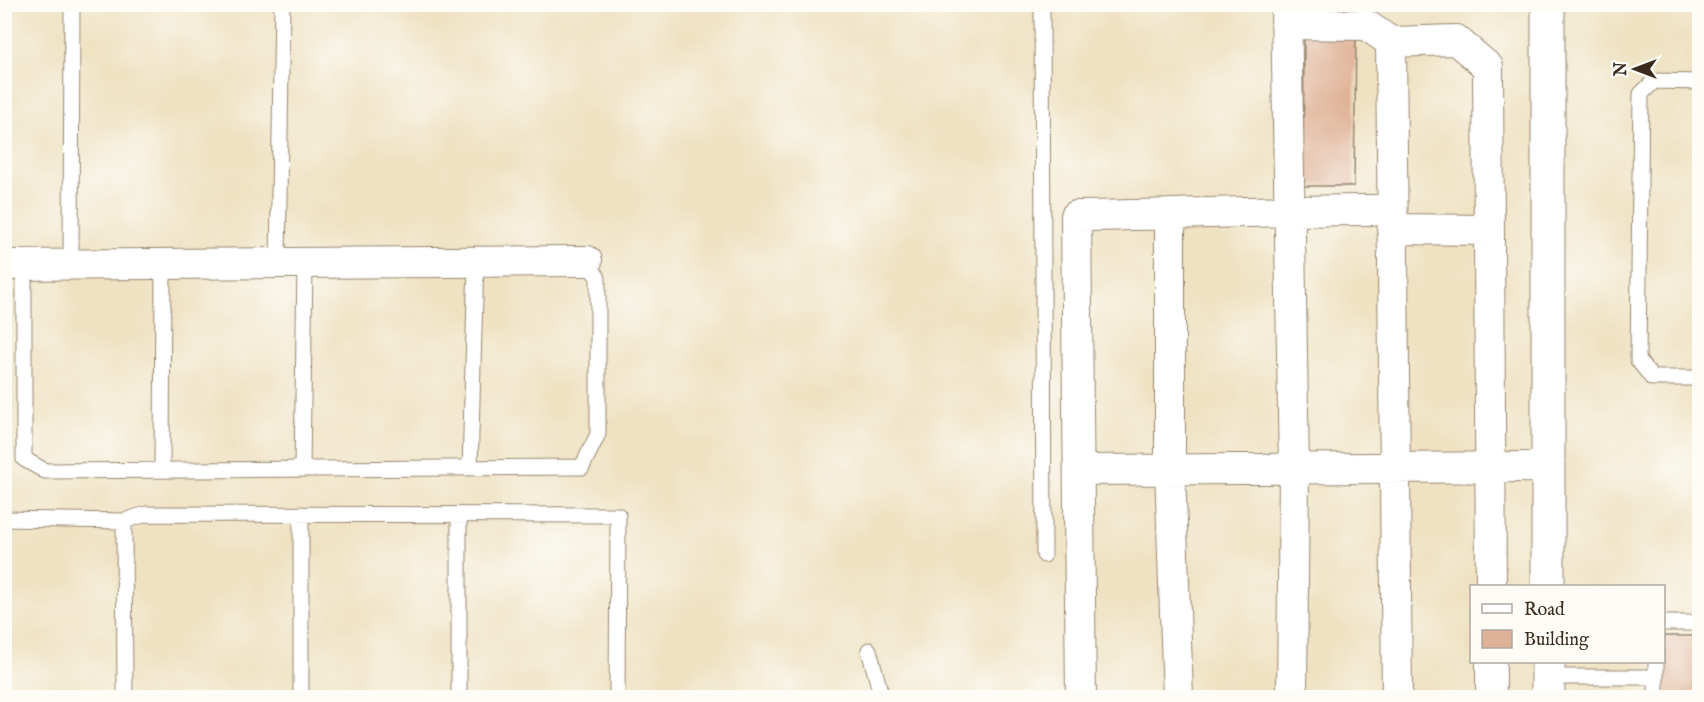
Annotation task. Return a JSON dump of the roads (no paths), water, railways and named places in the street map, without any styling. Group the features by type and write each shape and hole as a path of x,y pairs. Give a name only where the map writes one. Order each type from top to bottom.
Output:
{"street":[{"path":"1548,4 1548,585"},
{"path":"1292,698 1294,469 1286,14 1366,25 1390,42 1456,40 1488,67 1491,585"},
{"path":"1390,42 1397,698"},
{"path":"1081,698 1081,470 1076,216 1236,214 1289,209 1489,230"},
{"path":"1170,215 1170,469 1178,698"},
{"path":"14,265 587,261"},
{"path":"1081,470 1548,467"},
{"path":"1491,663 1491,698"}],"lane":[{"path":"71,264 72,4"},
{"path":"282,4 302,469"},
{"path":"1042,4 1044,555"},
{"path":"1700,82 1654,81 1641,94 1638,360 1652,378 1700,378"},
{"path":"14,265 24,459 45,471 582,467 598,434 598,278 587,261"},
{"path":"470,468 476,262"},
{"path":"162,470 163,264"},
{"path":"4,519 124,521 146,514 618,515 617,698"},
{"path":"301,514 301,698"},
{"path":"459,515 459,698"},
{"path":"124,521 125,698"},
{"path":"1665,623 1700,623"},
{"path":"869,650 882,698"},
{"path":"1548,679 1656,669 1656,698"}]}
